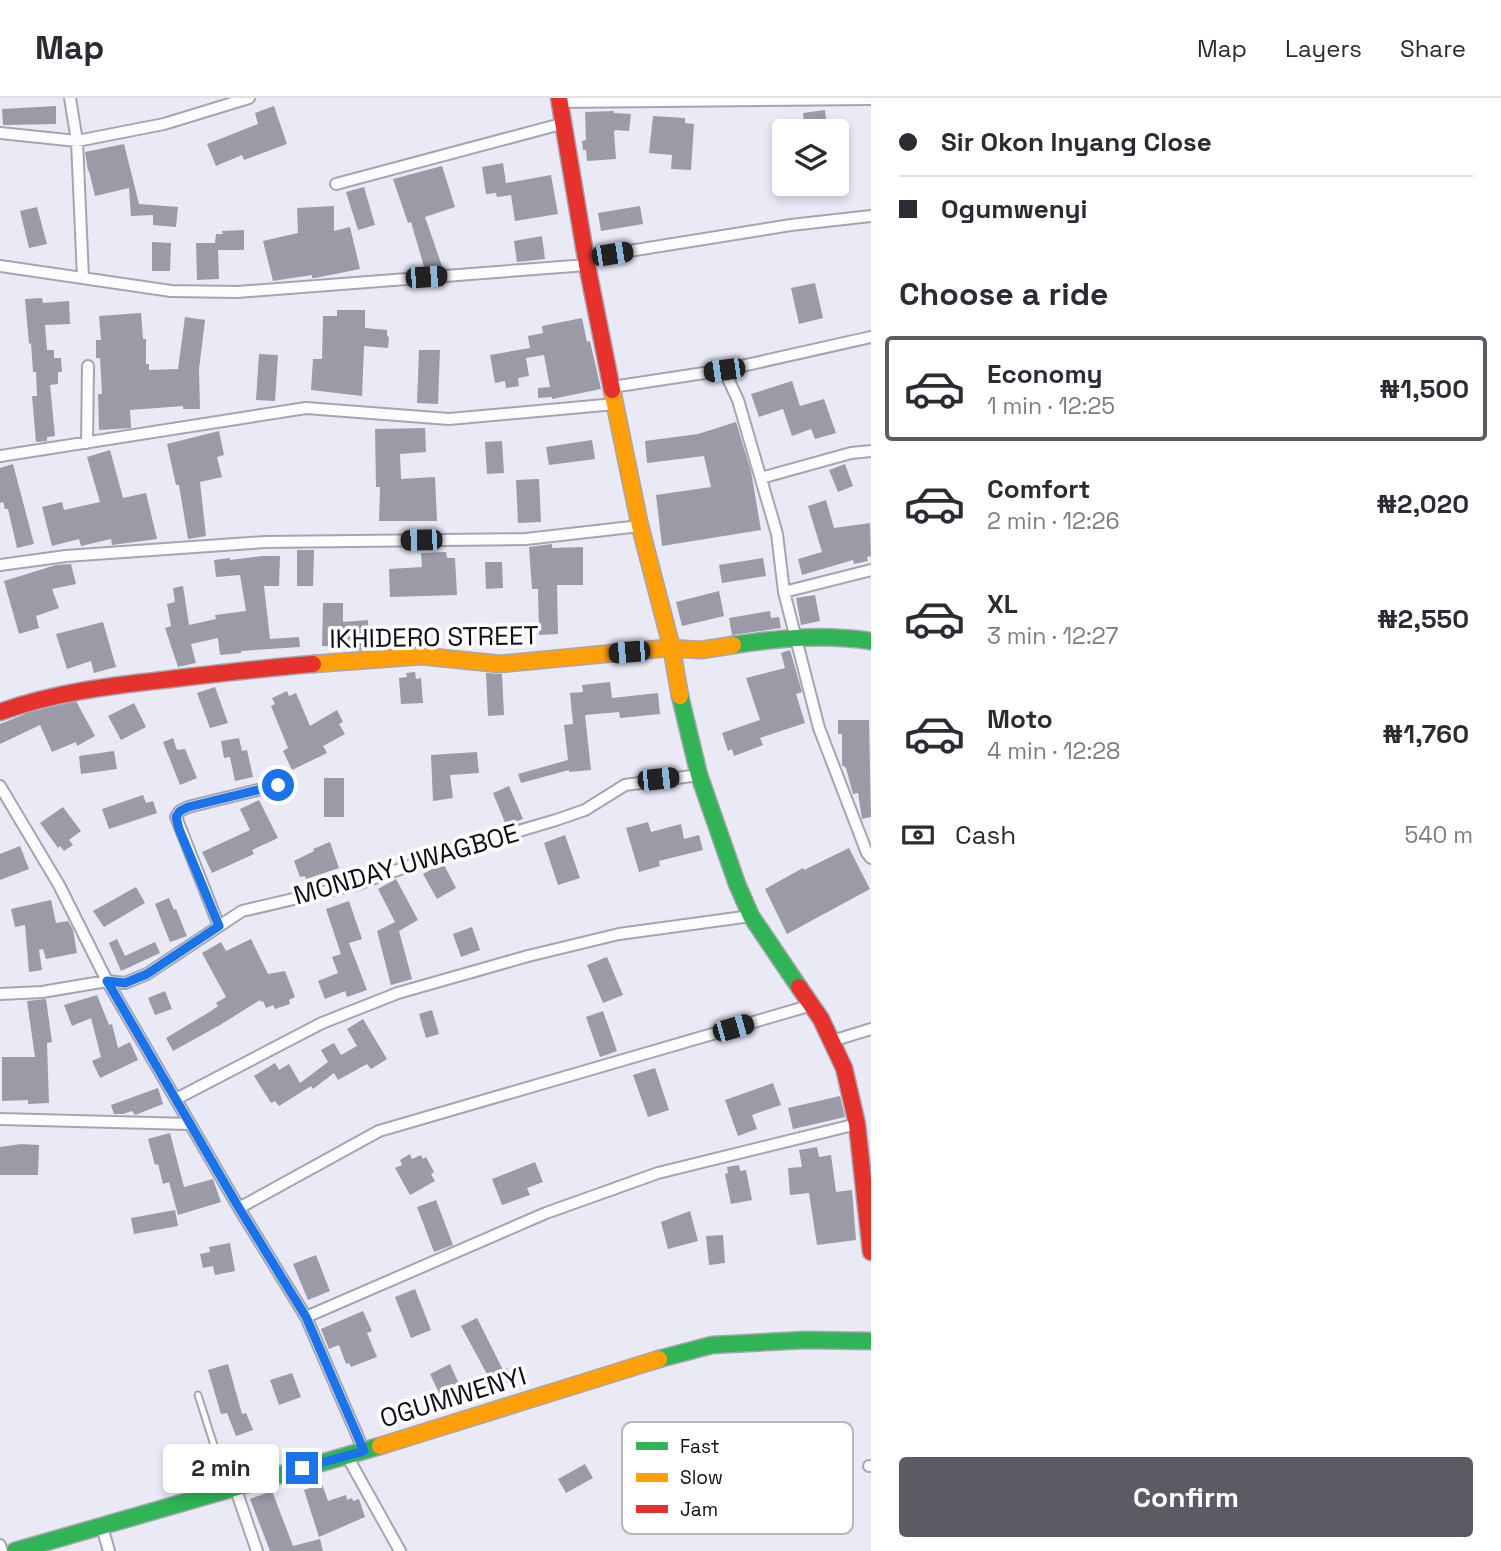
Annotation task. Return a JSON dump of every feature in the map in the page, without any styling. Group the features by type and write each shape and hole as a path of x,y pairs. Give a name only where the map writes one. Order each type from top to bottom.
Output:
{"street":[{"path":"70,98 77,141 83,278"},
{"path":"0,133 77,141 164,124 248,98"},
{"path":"871,99 559,100 561,124 615,404 640,526 671,645 683,716 699,775 751,916 812,1005 844,1068 857,1125 871,1252"},
{"path":"336,184 561,124"},
{"path":"0,266 171,291 237,292 587,261 792,225 871,216"},
{"path":"612,387 724,370 871,337"},
{"path":"87,443 88,366"},
{"path":"724,370 738,400 777,534 784,592 819,728 871,858"},
{"path":"0,456 306,408 449,419 615,404"},
{"path":"761,478 851,453 871,451"},
{"path":"0,565 66,556 265,542 526,539 640,526"},
{"path":"784,592 871,570"},
{"name":"IKHIDERO STREET","path":"0,712 33,700 76,690 253,669 422,656 500,664 655,650 671,645 685,650 701,650 794,636 850,637 871,641"},
{"name":"MONDAY UWAGBOE","path":"0,994 43,992 107,981 125,983 147,974 242,911 358,884 450,851 585,810 625,785 699,775"},
{"path":"219,926 176,817 188,807 278,785"},
{"path":"0,786 59,885 107,981 189,1124 306,1317 364,1451"},
{"path":"176,1099 322,1023 398,993 528,956 620,934 751,916"},
{"path":"239,1208 379,1131 812,1005"},
{"path":"832,1041 871,1029"},
{"path":"0,1119 189,1124"},
{"path":"306,1317 546,1213 658,1172 857,1125"},
{"name":"OGUMWENYI","path":"15,1551 364,1451 634,1365 712,1345 806,1340 871,1341"},
{"path":"347,1456 400,1551"},
{"path":"231,1488 257,1551"},
{"path":"102,1527 109,1551"},
{"path":"0,1545 2,1551"}],"lane":[{"path":"198,1395 231,1488"}],"building":[{"path":"56,106 56,124 3,125 2,109"},
{"path":"274,106 287,144 244,160 242,155 216,166 207,144 258,124 255,113"},
{"path":"825,110 826,119 804,119 803,113"},
{"path":"614,111 631,114 629,131 614,132 616,159 587,161 582,141 586,140 585,112"},
{"path":"653,116 685,118 685,123 694,124 691,170 671,169 672,155 649,153"},
{"path":"124,144 139,204 178,207 176,227 153,225 153,215 131,216 129,188 95,196 85,152"},
{"path":"503,163 506,183 551,175 558,214 515,221 511,195 497,197 496,193 486,194 482,167"},
{"path":"442,166 455,207 425,217 442,266 425,270 411,222 408,223 393,179"},
{"path":"364,187 375,225 358,230 346,192"},
{"path":"334,206 334,231 350,227 360,269 315,278 312,278 312,275 273,281 263,241 298,233 297,208"},
{"path":"640,206 643,224 601,231 598,213"},
{"path":"37,207 47,244 29,248 20,211"},
{"path":"244,230 244,250 218,250 219,279 197,280 196,243 215,243 216,234 223,234 222,231"},
{"path":"542,236 545,259 517,262 514,241"},
{"path":"152,242 171,243 170,271 152,271"},
{"path":"815,283 823,318 799,324 791,288"},
{"path":"42,298 43,303 69,301 70,324 45,325 47,350 54,350 54,358 61,358 62,372 58,372 58,384 50,385 55,436 47,437 47,441 36,442 32,396 37,396 36,372 33,372 25,299"},
{"path":"337,310 365,310 365,328 387,330 388,348 364,346 362,396 311,390 313,359 322,359 323,316 337,316"},
{"path":"141,313 143,339 146,339 146,364 149,364 149,370 178,369 185,317 205,320 199,369 200,409 183,409 183,406 130,410 131,428 99,430 98,394 102,394 96,340 101,340 99,316"},
{"path":"582,318 601,389 552,399 538,398 538,388 550,387 544,355 526,358 529,376 518,378 519,386 506,388 505,381 495,383 490,355 530,348 528,336 543,333 542,326"},
{"path":"419,350 440,350 438,404 417,403"},
{"path":"259,354 278,355 275,401 256,400"},
{"path":"792,381 800,406 824,399 836,433 815,439 811,429 792,436 783,409 759,417 751,394"},
{"path":"736,422 751,471 761,530 662,546 656,495 711,487 704,456 647,463 645,441 698,434"},
{"path":"425,428 426,452 400,454 401,479 435,477 437,521 379,521 380,487 376,487 375,429"},
{"path":"219,431 224,455 217,457 222,477 200,482 206,536 188,539 179,485 176,485 167,444"},
{"path":"592,440 595,459 549,465 546,447"},
{"path":"502,441 504,473 487,474 485,442"},
{"path":"110,450 123,498 146,493 157,539 112,545 111,539 81,546 79,539 52,546 42,507 62,502 64,510 100,502 87,457"},
{"path":"13,464 34,544 17,548 8,509 5,509 3,502 0,503 0,468"},
{"path":"845,464 853,486 838,492 829,470"},
{"path":"539,479 541,522 518,523 516,480"},
{"path":"826,500 834,528 870,523 871,556 867,557 868,561 854,564 853,560 802,575 798,559 822,552 808,506"},
{"path":"552,544 552,548 583,547 583,585 557,585 558,634 539,635 538,589 532,589 529,547"},
{"path":"297,550 314,550 313,586 297,586"},
{"path":"446,552 447,558 455,558 457,595 390,597 389,569 422,567 421,553"},
{"path":"280,556 279,586 264,586 270,639 299,637 300,647 220,655 218,638 191,644 196,663 178,667 165,628 171,626 167,604 175,602 173,588 183,586 189,625 216,619 215,615 246,611 240,575 216,577 214,560"},
{"path":"763,558 766,576 722,583 719,565"},
{"path":"485,562 502,562 503,588 486,589"},
{"path":"71,564 76,584 52,589 59,608 36,616 39,628 19,634 4,581 56,565"},
{"path":"719,591 724,616 682,626 676,602"},
{"path":"815,595 820,621 801,625 796,598"},
{"path":"323,603 343,603 343,622 368,620 369,650 350,651 350,647 322,646"},
{"path":"770,611 771,618 779,617 781,628 732,635 729,618"},
{"path":"103,622 116,667 94,673 91,661 67,669 56,634"},
{"path":"790,650 802,692 796,694 805,723 760,738 763,745 734,756 732,749 728,751 722,733 760,720 746,678 785,668 781,653"},
{"path":"415,672 416,679 421,678 423,703 401,704 399,678 407,677 406,673"},
{"path":"486,673 502,674 504,715 488,716"},
{"path":"610,682 612,698 658,693 660,714 620,718 619,712 585,715 591,770 569,770 521,783 518,774 568,760 564,725 573,724 570,693 583,692 582,685"},
{"path":"215,687 228,723 210,728 197,693"},
{"path":"287,691 289,696 296,693 310,726 337,710 343,722 339,724 345,734 323,746 327,753 292,770 283,751 288,748 271,706 275,704 272,698"},
{"path":"76,701 95,736 77,746 76,742 52,752 40,725 0,744 0,724 30,712"},
{"path":"134,703 146,727 121,740 108,716"},
{"path":"838,720 869,720 871,817 862,819 858,793 853,794 846,768 842,765 842,734 838,734"},
{"path":"173,738 177,750 185,749 197,778 180,785 163,742"},
{"path":"239,738 242,751 247,750 253,777 235,781 230,757 224,758 221,741"},
{"path":"114,751 117,769 81,774 79,756"},
{"path":"477,752 479,773 450,775 453,798 433,801 431,755"},
{"path":"324,778 344,778 344,817 324,817"},
{"path":"509,786 523,819 506,825 493,793"},
{"path":"143,795 146,803 153,801 157,813 109,829 102,809"},
{"path":"259,800 278,838 252,850 254,854 212,873 202,852 250,830 240,809"},
{"path":"63,807 81,831 69,840 73,845 64,851 60,846 58,848 40,823"},
{"path":"648,822 651,832 681,824 684,839 699,835 703,850 659,861 660,866 639,872 626,828"},
{"path":"565,835 580,878 558,885 544,843"},
{"path":"330,842 339,868 306,879 305,876 300,877 294,861"},
{"path":"20,846 29,869 0,880 0,854"},
{"path":"849,848 870,889 787,934 765,889 803,868 804,870"},
{"path":"443,863 456,888 437,899 423,874"},
{"path":"396,879 418,920 399,931 412,979 391,985 377,931 395,922 378,889"},
{"path":"136,887 145,903 104,927 93,911"},
{"path":"169,898 187,936 170,942 155,904"},
{"path":"51,900 56,923 68,921 73,930 77,953 46,959 43,949 39,950 42,970 29,972 25,925 15,927 11,909"},
{"path":"349,901 362,939 349,943 367,990 347,997 345,991 325,999 318,981 338,973 332,957 341,954 326,909"},
{"path":"472,927 480,950 461,957 453,934"},
{"path":"117,939 125,956 155,942 160,953 121,971 109,943"},
{"path":"251,939 268,974 285,971 295,997 289,1000 290,1004 275,1009 273,1005 266,1008 260,1000 173,1051 166,1038 211,1011 218,1006 216,1003 226,997 202,953 221,942 226,951"},
{"path":"607,957 623,995 603,1003 587,965"},
{"path":"165,991 172,1009 155,1015 148,998"},
{"path":"97,995 109,1025 112,1024 118,1048 130,1042 138,1060 100,1078 92,1061 101,1057 91,1018 72,1026 64,1005"},
{"path":"46,999 52,1042 47,1043 49,1103 28,1104 28,1100 2,1101 2,1057 35,1057 27,1001"},
{"path":"432,1010 439,1034 426,1038 419,1014"},
{"path":"603,1011 617,1051 600,1057 586,1017"},
{"path":"363,1019 387,1059 371,1069 367,1064 338,1080 334,1073 313,1089 311,1086 279,1106 275,1101 271,1103 254,1076 275,1063 279,1070 289,1064 300,1083 328,1062 321,1050 334,1043 341,1055 357,1046 347,1029"},
{"path":"655,1068 669,1110 648,1117 633,1075"},
{"path":"773,1083 781,1105 752,1115 757,1129 738,1136 725,1100"},
{"path":"158,1088 163,1104 135,1115 132,1111 114,1114 111,1105"},
{"path":"840,1096 845,1117 793,1129 788,1108"},
{"path":"170,1133 184,1187 213,1179 221,1202 178,1215 169,1182 163,1184 148,1139"},
{"path":"39,1145 38,1175 0,1175 0,1147"},
{"path":"817,1147 819,1157 831,1155 836,1192 852,1190 856,1240 817,1245 809,1193 790,1195 788,1168 802,1167 799,1150"},
{"path":"410,1154 412,1159 421,1155 423,1159 426,1157 434,1172 431,1174 435,1181 410,1195 395,1168 402,1165 400,1160"},
{"path":"535,1162 543,1182 527,1188 530,1195 502,1205 492,1179"},
{"path":"739,1165 740,1171 746,1170 752,1200 731,1204 725,1174 728,1173 727,1167"},
{"path":"436,1200 453,1245 434,1252 417,1207"},
{"path":"175,1210 178,1226 134,1234 131,1218"},
{"path":"690,1211 698,1241 668,1249 661,1222"},
{"path":"723,1235 725,1263 709,1265 706,1236"},
{"path":"230,1243 235,1271 215,1275 213,1266 203,1268 200,1254 210,1252 209,1247"},
{"path":"316,1255 330,1291 308,1300 293,1264"},
{"path":"415,1289 431,1330 411,1338 395,1297"},
{"path":"363,1311 372,1331 367,1333 377,1357 351,1367 349,1363 346,1364 339,1345 329,1349 321,1329"},
{"path":"477,1318 503,1370 507,1368 513,1379 495,1389 461,1326"},
{"path":"228,1364 242,1414 246,1413 253,1430 236,1436 227,1413 221,1414 208,1370"},
{"path":"450,1364 459,1384 439,1393 430,1374"},
{"path":"292,1373 301,1397 279,1405 270,1380"},
{"path":"585,1464 593,1478 566,1493 558,1479"},
{"path":"322,1484 328,1501 346,1495 347,1500 359,1499 365,1517 319,1537 304,1490"},
{"path":"272,1491 293,1546 320,1539 323,1551 270,1551 250,1499"}],"traffic: fast":[{"path":"733,645 802,638 871,641"},
{"path":"680,696 699,775 737,884 751,916 799,987"},
{"path":"659,1359 712,1345 805,1340 871,1341"},
{"path":"15,1551 380,1446"}],"traffic: slow":[{"path":"612,390 640,526 671,645 680,696"},
{"path":"313,664 422,656 500,664 667,648 701,650 733,645"},
{"path":"380,1446 659,1359"}],"traffic: jam":[{"path":"559,98 587,265 612,390"},
{"path":"0,712 60,695 101,688 313,664"},
{"path":"799,987 821,1019 844,1068 857,1124 871,1252"}],"route":[{"path":"278,785 180,811 176,817 179,829 219,926 147,974 125,983 107,981 239,1208 306,1317 364,1451 302,1468"}]}
